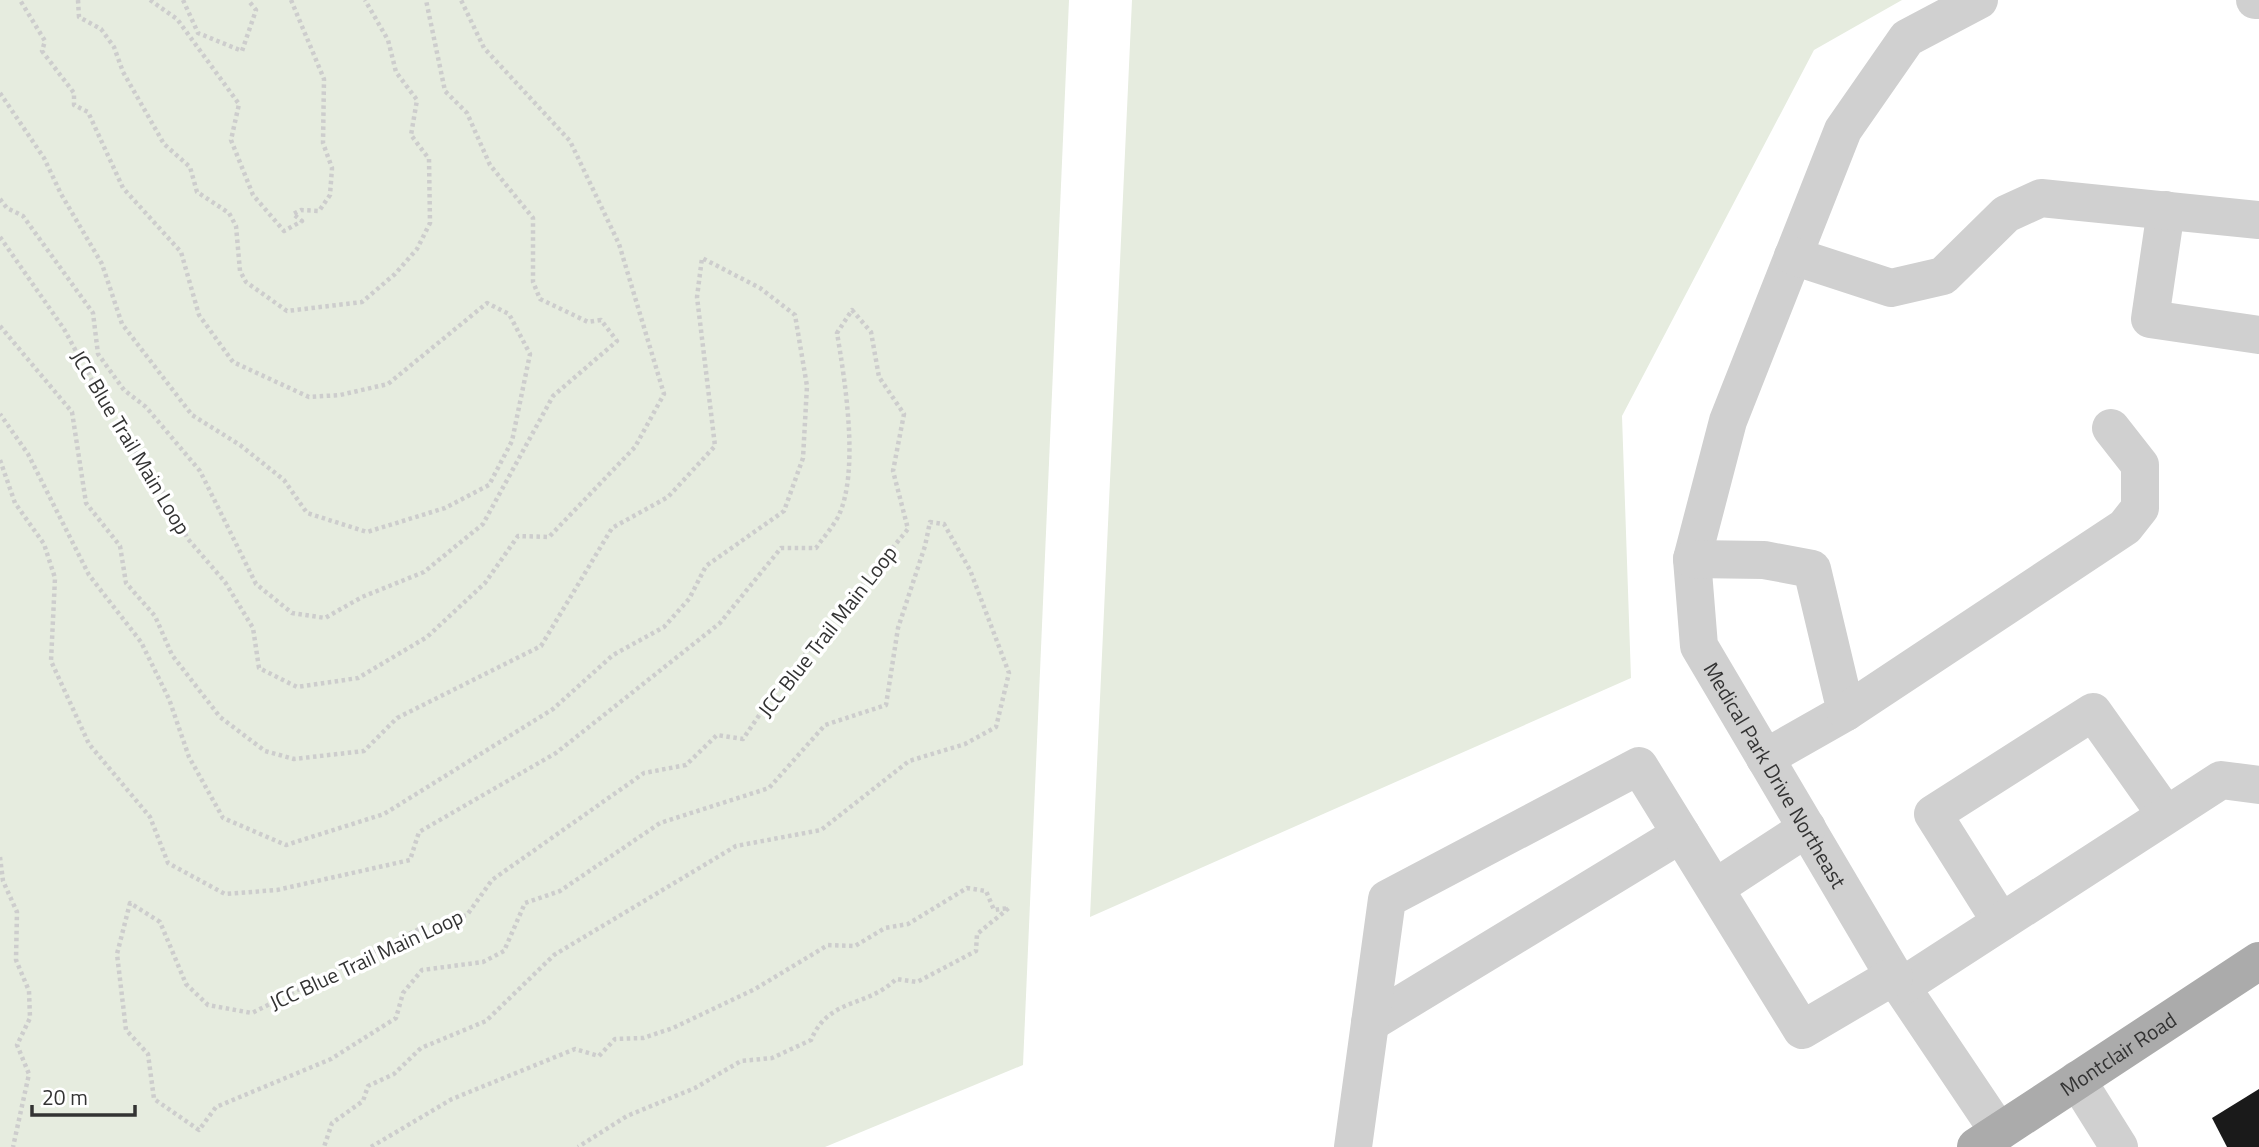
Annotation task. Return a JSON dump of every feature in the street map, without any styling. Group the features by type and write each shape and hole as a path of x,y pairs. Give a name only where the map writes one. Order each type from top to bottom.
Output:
{"main road":[{"name":"Montclair Road","path":"1988,1139 2259,961"}],"lane":[{"name":"Medical Park Drive Northeast","path":"1979,0 1907,38 1843,130 1728,421 1692,559 1699,646 1898,981 1988,1139"},
{"path":"1793,256 1891,288 1943,276 2006,214 2041,198 2259,220"},
{"path":"2166,210 2150,319 2259,335"},
{"path":"1765,758 1846,712 2125,527 2140,508 2140,465 2111,428"},
{"path":"1692,559 1764,560 1812,569 1846,712"},
{"path":"2001,922 1933,814 2093,712 2166,815"},
{"path":"1353,1147 1387,899 1639,766 1802,1030 1898,981 2001,922 2221,779 2259,785"},
{"path":"1715,888 1807,828"},
{"path":"1370,1023 1681,834"},
{"path":"2077,1080 2119,1147"}],"path":[{"path":"0,93 44,158 61,194 102,264 122,324 192,415 240,445 284,481 307,513 367,533 445,508 489,485 512,441 530,354 509,314 487,303 388,384 340,395 309,397 233,362 199,315 181,252 122,188 88,112 75,105 74,93 42,51 45,41 20,0"},
{"path":"78,0 79,17 101,29 114,47 123,72 164,144 190,167 197,192 229,213 236,226 240,271 246,282 287,311 362,302 395,274 417,248 430,223 429,159 411,135 417,100 396,72 388,40 365,0"},
{"path":"150,0 177,19 239,104 231,140 253,195 284,231 302,221 293,214 301,210 318,211 330,195 332,168 323,143 324,79 290,0"},
{"path":"183,0 198,33 242,51 256,10 248,0"},
{"name":"JCC Blue Trail Main Loop","path":"0,199 7,208 23,216 93,313 97,354 124,390 146,407 200,471 256,584 292,613 325,618 362,597 424,572 483,524 553,396 617,341 601,320 588,322 540,299 533,282 533,218 490,165 467,113 445,91 426,0"},
{"name":"JCC Blue Trail Main Loop","path":"0,237 64,329 116,425 160,486 188,539 225,582 253,628 259,667 298,687 358,678 427,637 485,583 518,536 549,537 635,447 664,394 620,244 570,141 484,48 461,0"},
{"name":"JCC Blue Trail Main Loop","path":"0,326 72,412 86,503 120,546 126,583 155,616 172,655 220,717 265,751 294,760 364,751 397,718 541,646 612,528 668,497 715,446 697,297 702,258 760,288 795,315 807,386 803,458 784,511 706,566 689,599 664,627 613,655 553,709 384,814 286,845 223,818 189,757 169,699 141,642 89,575 28,454 0,414"},
{"name":"JCC Blue Trail Main Loop","path":"0,460 15,503 44,544 55,578 51,661 89,744 150,817 169,863 225,894 277,890 410,860 419,832 556,753 720,623 781,548 816,548 838,515 849,469 847,399 838,333 852,310 871,332 879,377 904,414 893,471 908,529 777,689 743,739 717,735 686,765 644,773 492,880 467,915 421,928 253,1013 208,1005 186,984 160,922 130,902 117,954 126,1030 148,1055 154,1099 199,1130 216,1107 331,1059 396,1018 403,993 422,970 483,962 504,951 525,902 559,891 660,824 769,788 825,725 886,705 898,628 925,546 930,522 944,524 970,570 1009,674 996,727 965,744 909,761 821,830 736,846 554,955 486,1021 421,1048 394,1074 368,1086 363,1101 332,1123 324,1147"},
{"path":"0,857 3,881 17,912 16,960 29,991 30,1018 17,1045 29,1073 13,1147"},
{"path":"370,1147 452,1099 575,1049 599,1056 615,1039 643,1038 673,1028 755,989 828,945 855,946 885,928 908,924 967,888 986,891 994,910 1009,908 977,934 976,951 916,982 896,979 882,993 843,1005 819,1023 811,1040 772,1058 741,1061 695,1088 627,1116 578,1147"}],"shaded area":[{"path":"0,0 1069,0 1023,1065 825,1147 0,1147"},
{"path":"1132,0 1902,0 1814,50 1622,416 1631,678 1090,917"}],"building":[{"path":"2259,1089 2259,1147 2227,1147 2212,1118"}]}
